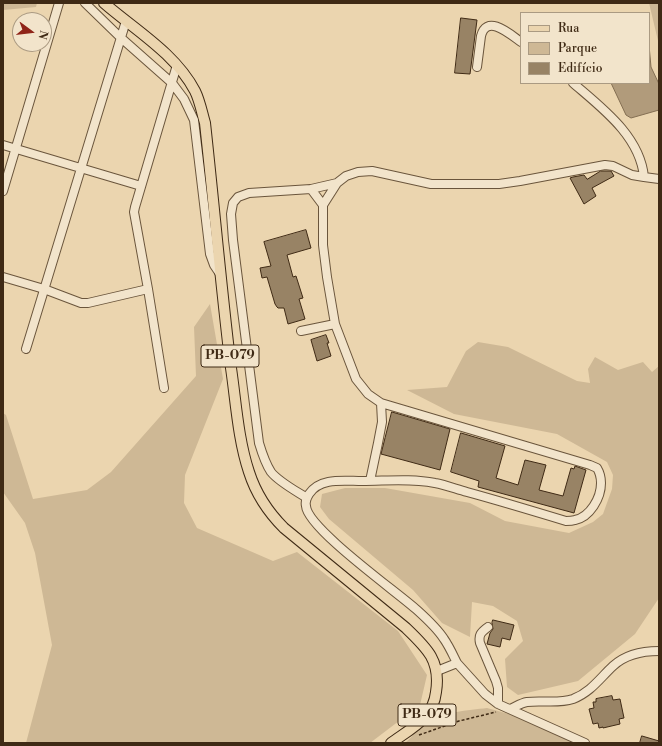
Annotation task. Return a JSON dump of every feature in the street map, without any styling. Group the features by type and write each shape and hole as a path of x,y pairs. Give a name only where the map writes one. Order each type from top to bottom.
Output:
{"main road":[{"name":"PB-079","path":"104,3 150,40 177,65 195,91 200,104 205,123 228,338 242,447 249,473 263,504 284,528 406,628 428,650 432,657 437,671 438,682 436,697 431,709 418,723 391,743"}],"street":[{"path":"3,191 59,3"},
{"path":"85,3 120,38 172,83 184,99 194,120 210,254 214,265 221,276"},
{"path":"26,349 126,21"},
{"path":"477,67 481,36 485,28 495,26 501,28 520,41"},
{"path":"164,388 134,212 177,65"},
{"path":"574,84 620,126 638,152 643,166 644,178"},
{"path":"3,145 141,186"},
{"path":"585,743 498,704 485,694 457,663 443,638 433,626 417,610 332,540 313,521 307,512 307,498 310,493 321,483 331,481 416,481 434,483 493,498 566,521 574,521 589,511 599,496 601,484 600,474 597,468 590,465 381,403 368,394 356,379 335,324 323,245 324,205 337,183 346,176 358,172 372,171 431,184 499,184 605,165 612,166 632,175 644,178 659,179"},
{"path":"307,498 276,478 265,460 259,443 231,214 233,203 238,197 249,193 312,189 337,183"},
{"path":"312,189 324,205"},
{"path":"3,277 88,303 148,289"},
{"path":"301,331 335,324"},
{"path":"370,481 382,422 381,403"},
{"path":"488,627 480,634 479,638 496,681 498,688 498,704"},
{"path":"510,709 526,702 556,702 572,699 586,693 624,658 635,653 659,651"},
{"path":"437,671 457,663"}],"path":[{"path":"416,736 459,721 510,709"}],"green space":[{"path":"3,3 37,3 36,7 3,10"},
{"path":"649,3 659,3 659,45"},
{"path":"210,304 223,379 185,475 184,503 197,528 273,561 297,552 398,631 427,675 420,705 370,743 26,743 52,645 35,553 25,523 3,492 3,413 6,415 33,499 87,490 111,472 196,376 194,327"},
{"path":"478,342 508,347 577,381 590,383 588,369 595,357 618,370 643,362 652,372 659,366 659,598 635,634 578,681 518,695 507,687 505,659 523,641 517,621 493,606 472,602 470,637 442,623 413,590 329,519 320,507 322,494 345,488 385,488 470,503 505,521 569,533 593,522 603,514 612,489 613,475 607,462 557,434 454,414 407,390 447,387 466,351"},
{"path":"487,708 520,717 537,726 567,737 577,743 405,743 423,725 439,716 455,712"}],"shaded area":[{"path":"650,56 651,67 659,84 659,110 631,118 626,115 611,84 650,84"}],"building":[{"path":"461,18 477,20 470,74 455,73"},
{"path":"601,171 611,171 614,176 592,188 596,196 584,204 570,178 584,175 587,179"},
{"path":"306,230 311,248 287,255 293,277 296,276 303,298 299,299 305,319 288,324 284,308 278,308 275,304 267,277 262,278 260,268 271,266 264,242"},
{"path":"326,335 331,356 317,361 311,340"},
{"path":"392,412 450,429 440,470 381,454"},
{"path":"461,433 505,446 496,478 518,485 525,460 546,465 539,490 563,496 571,468 574,469 575,466 586,470 574,513 478,487 479,481 451,472"},
{"path":"493,620 514,625 510,640 502,638 500,647 487,644 490,633 493,629"},
{"path":"612,696 613,700 620,699 624,718 619,719 620,724 599,728 598,723 593,724 589,709 594,708 593,702 596,702 596,699"},
{"path":"642,736 659,741 659,743 640,743"}]}
